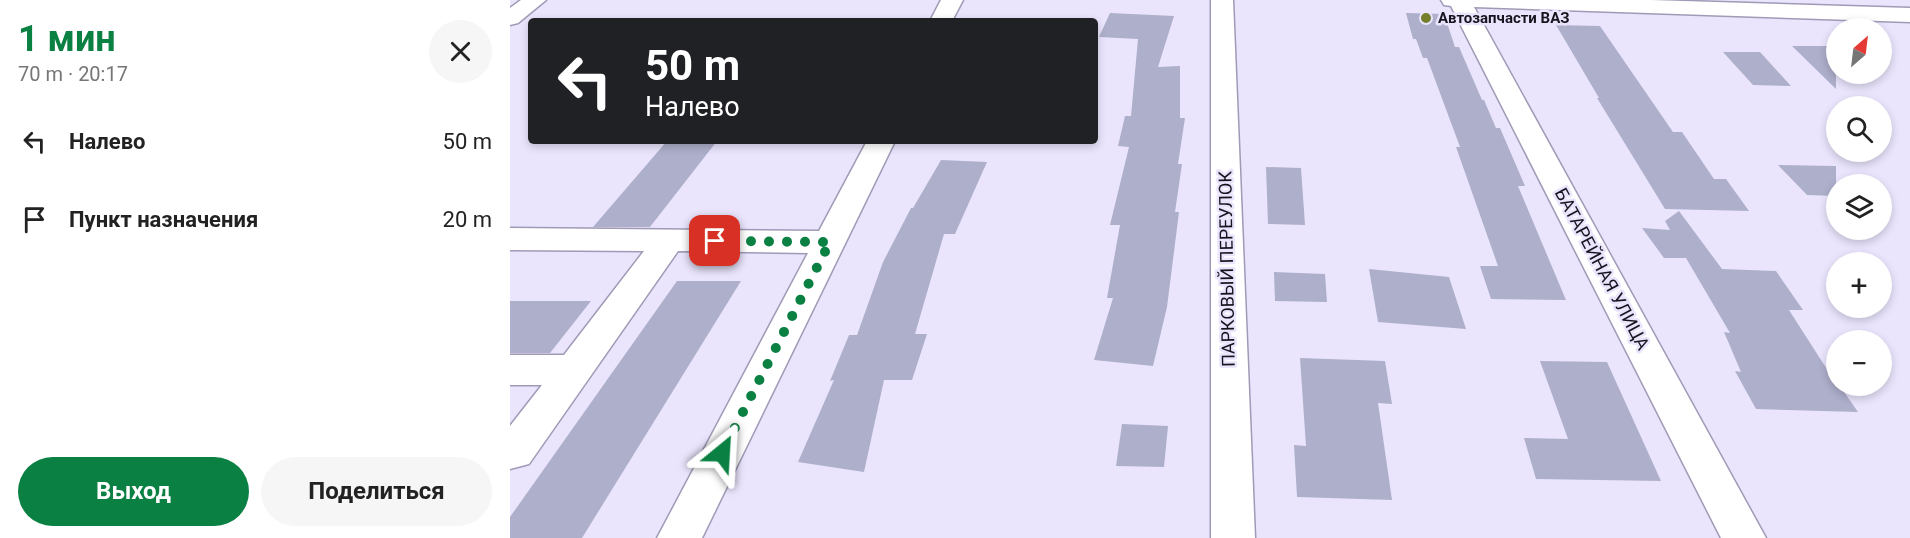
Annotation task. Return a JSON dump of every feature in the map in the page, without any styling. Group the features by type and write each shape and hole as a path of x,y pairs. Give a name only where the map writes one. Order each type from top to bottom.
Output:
{"street":[{"path":"510,18 536,0"},
{"path":"943,18 952,0"},
{"name":"ПАРКОВЫЙ ПЕРЕУЛОК","path":"1222,0 1233,538"},
{"path":"1452,0 1910,15"},
{"name":"БАТАРЕЙНАЯ УЛИЦА","path":"1459,0 1744,538"},
{"path":"679,538 879,144"},
{"path":"510,239 830,242"},
{"path":"510,451 515,451 669,241"},
{"path":"510,370 574,370"}],"building":[{"path":"1110,13 1174,16 1158,67 1180,66 1180,118 1185,118 1178,164 1182,164 1175,212 1179,212 1167,307 1153,366 1094,360 1113,298 1107,298 1120,225 1110,225 1129,147 1118,146 1125,116 1131,116 1138,39 1099,37"},
{"path":"1406,13 1444,14 1455,47 1459,47 1496,128 1500,128 1525,186 1518,186 1566,300 1491,299 1480,266 1498,266 1456,147 1460,147 1427,58 1423,58 1416,39 1413,39"},
{"path":"1556,25 1600,26 1673,132 1682,132 1714,179 1726,179 1749,211 1665,209 1597,98 1599,98"},
{"path":"1792,46 1826,46 1826,79"},
{"path":"1723,52 1760,52 1791,86 1753,85"},
{"path":"664,144 715,144 650,227 593,227"},
{"path":"941,160 987,162 955,234 944,234 915,334 927,334 912,380 884,380 864,472 798,462 834,380 830,381 849,335 857,335 883,262 911,208"},
{"path":"1778,165 1836,166 1836,174 1826,174 1826,196 1807,195"},
{"path":"1266,167 1301,168 1305,225 1268,224"},
{"path":"1679,211 1722,269 1776,271 1803,310 1789,310 1826,368 1826,396 1847,396 1858,412 1756,409 1735,371 1741,372 1724,332 1730,333 1686,258 1664,258 1642,228 1670,230 1665,221"},
{"path":"1369,269 1449,277 1466,329 1378,322"},
{"path":"1274,272 1325,274 1327,302 1275,301"},
{"path":"677,281 741,281 582,538 510,538 510,517"},
{"path":"510,301 591,301 550,353 510,353"},
{"path":"1300,358 1385,361 1392,404 1378,403 1392,500 1297,497 1294,445 1306,446"},
{"path":"1540,361 1607,362 1661,481 1536,479 1524,438 1568,439"},
{"path":"1122,424 1168,426 1164,467 1116,466"}],"place":[{"name":"Автозапчасти ВАЗ","path":"1426,18"}],"route":[{"path":"715,241 830,242 722,453"}]}
